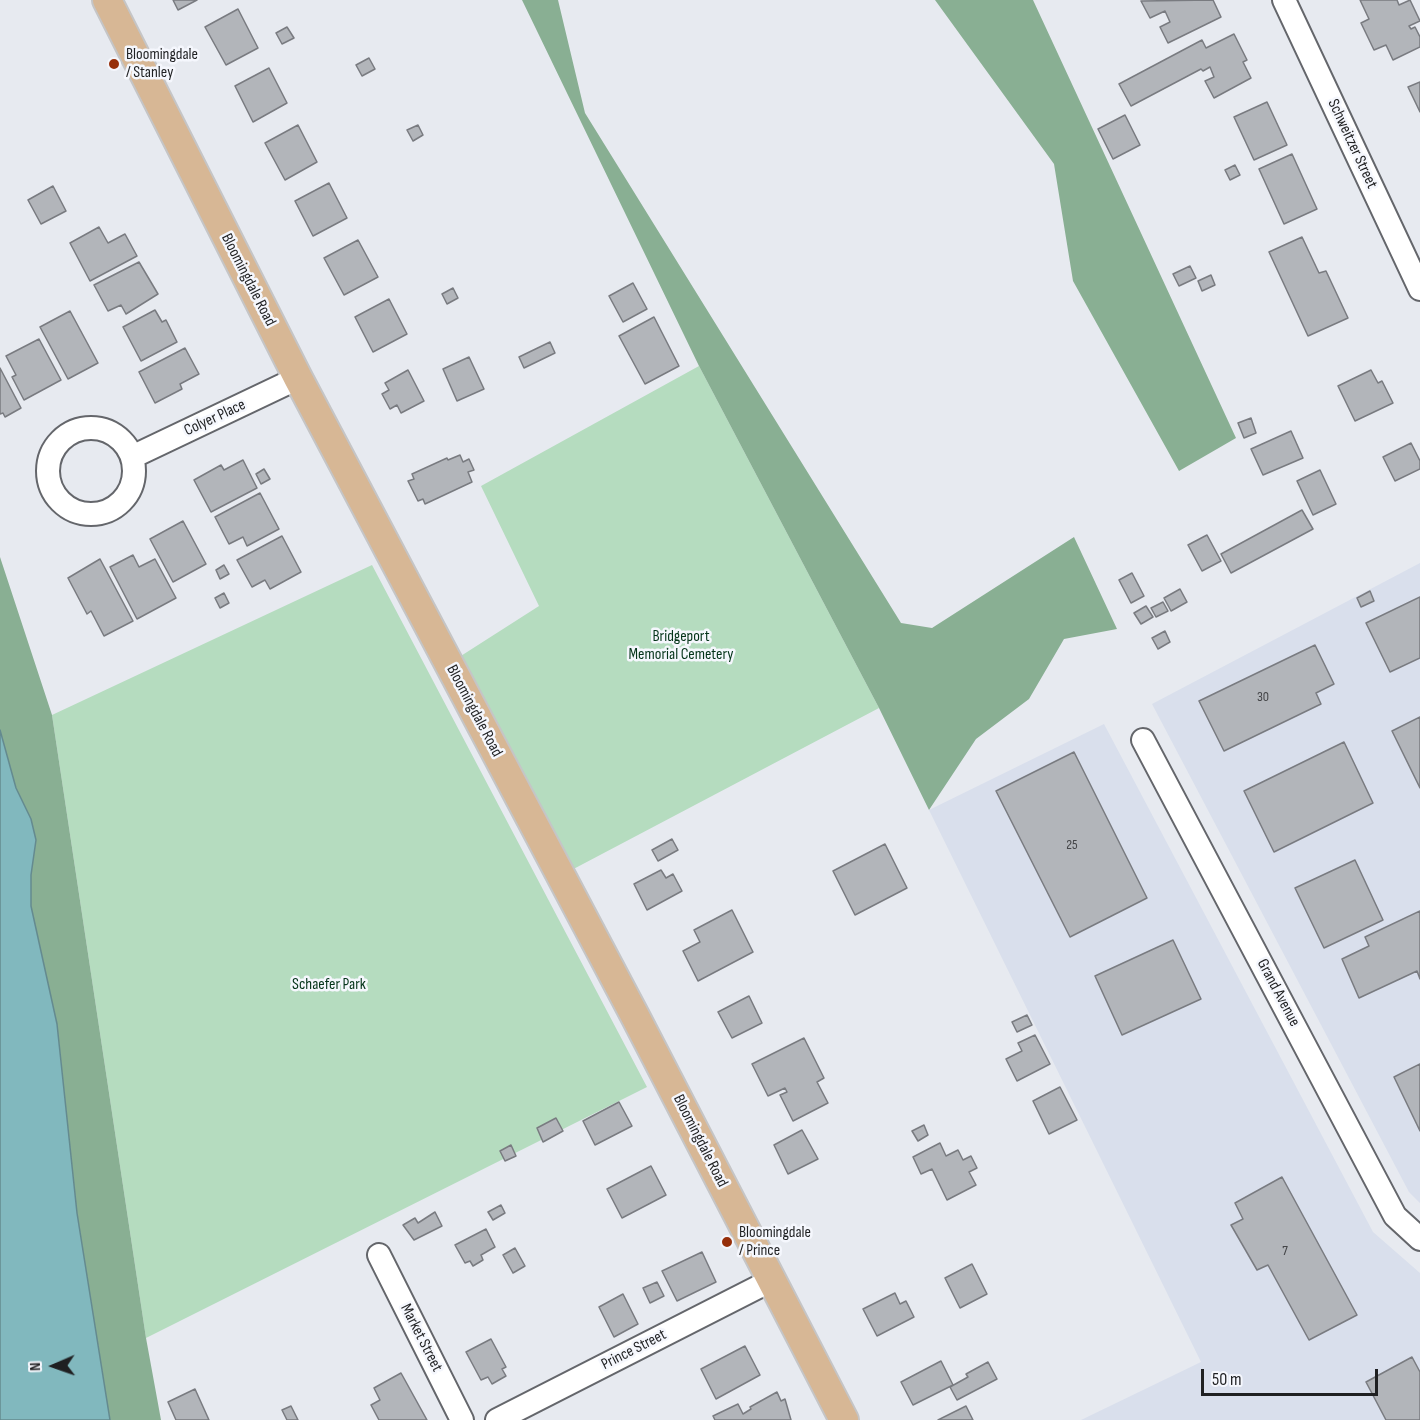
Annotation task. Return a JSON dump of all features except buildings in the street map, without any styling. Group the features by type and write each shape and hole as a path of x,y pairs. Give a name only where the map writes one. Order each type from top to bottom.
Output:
{"main road":[{"name":"Bloomingdale Road","path":"107,0 298,378 844,1420"}],"street":[{"name":"Schweitzer Street","path":"1284,0 1420,289"},
{"name":"Colyer Place","path":"132,457 298,378"},
{"name":"Grand Avenue","path":"1143,740 1395,1216 1420,1239"},
{"name":"Market Street","path":"379,1255 462,1420"},
{"name":"Prince Street","path":"497,1420 772,1280"}],"shaded area":[{"path":"1420,563 1420,1203 1409,1192 1152,704"},
{"path":"1104,724 1373,1232 1420,1273 1420,1420 1081,1420 1201,1362 929,810"}],"green space":[{"path":"522,0 558,0 585,113 901,623 932,628 1074,537 1117,629 1064,639 1029,699 976,739 929,810 879,708 699,366"},
{"path":"935,0 1033,0 1236,438 1179,471 1073,281 1054,164"},
{"name":"Bridgeport Memorial Cemetery","path":"699,366 879,708 564,874 453,661 539,606 481,486"},
{"path":"0,557 52,715 146,1338 161,1420 110,1420 77,1213 57,1024 31,906 31,819 16,788 0,730"},
{"name":"Schaefer Park","path":"372,565 647,1087 146,1338 52,715"}],"water":[{"path":"0,730 16,788 31,819 36,840 31,875 31,906 57,1024 77,1213 110,1420 0,1420"}],"place":[{"name":"Bloomingdale / Stanley","path":"114,64"},
{"name":"Bloomingdale / Prince","path":"727,1242"}]}
